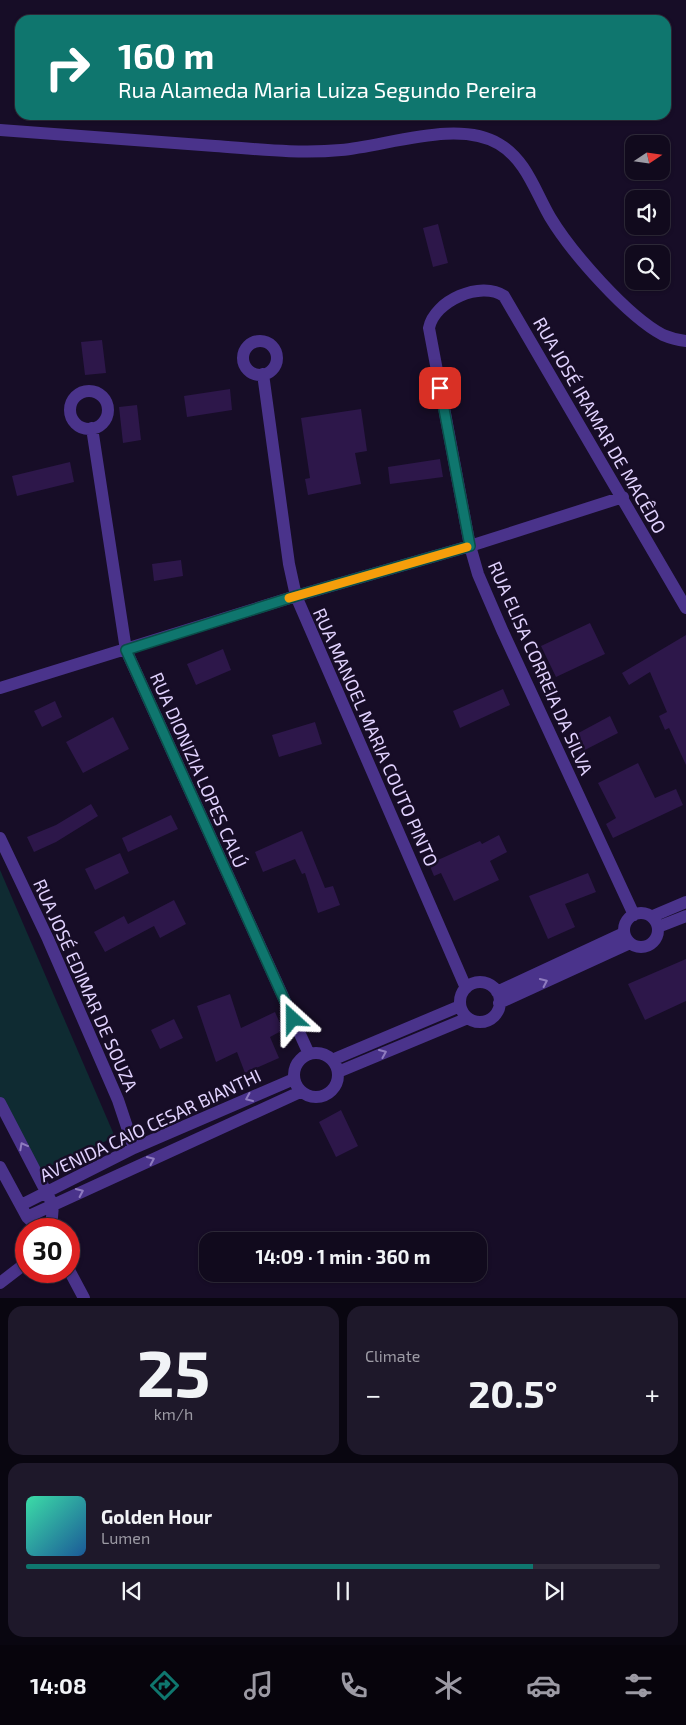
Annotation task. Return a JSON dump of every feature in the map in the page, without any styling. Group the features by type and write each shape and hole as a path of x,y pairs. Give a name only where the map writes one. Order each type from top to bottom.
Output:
{"street":[{"path":"0,130 306,152 380,145 458,132 480,136 499,144 518,160 568,244 628,307 653,329 665,336 686,341"},
{"name":"RUA JOSÉ IRAMAR DE MACÊDO","path":"463,295 485,290 496,290 504,296 623,497 686,608"},
{"name":"RUA ELISA CORREIA DA SILVA","path":"463,295 436,311 431,318 429,328 470,546 478,574 507,640 634,915"},
{"name":"RUA MANOEL MARIA COUTO PINTO","path":"263,374 289,564 296,596 466,988"},
{"name":"RUA DIONIZIA LOPES CALÚ","path":"92,428 126,650 309,1054"},
{"path":"0,688 296,596 470,546 623,497"},
{"name":"RUA JOSÉ EDIMAR DE SOUZA","path":"0,838 48,939 118,1100 134,1148"},
{"path":"655,922 686,902"},
{"path":"627,938 627,920 634,915 642,913 655,922 686,916"},
{"path":"627,938 638,947 649,946 657,938 655,922"},
{"path":"498,998 627,938"},
{"path":"477,982 493,988 498,998 498,1009 491,1018 479,1022 468,1018 460,1006 460,999 466,988 477,982"},
{"path":"332,1060 460,1006"},
{"path":"338,1072 468,1018"},
{"path":"309,1054 321,1054 332,1060 338,1072 336,1085 326,1096 313,1098 300,1092 294,1079 295,1066 309,1054"},
{"name":"AVENIDA CAIO CESAR BIANTHI","path":"21,1205 134,1148 294,1079"},
{"name":"AVENIDA CAIO CESAR BIANTHI","path":"27,1217 300,1092"},
{"path":"0,1103 53,1205 52,1218"},
{"path":"0,1167 27,1217"},
{"path":"0,1283 15,1271"},
{"path":"76,1283 84,1298"}],"green space":[{"path":"0,870 115,1137 37,1172 0,1103"}],"building":[{"path":"438,224 448,263 433,267 423,228"},
{"path":"102,340 106,373 85,375 81,342"},
{"path":"230,389 232,410 187,417 184,396"},
{"path":"137,405 141,440 123,443 119,407"},
{"path":"361,409 367,451 355,453 361,484 308,495 305,479 310,478 301,418"},
{"path":"440,459 443,477 390,484 388,467"},
{"path":"70,462 74,482 17,496 12,476"},
{"path":"181,560 183,576 154,581 152,564"},
{"path":"590,623 605,654 556,677 541,646"},
{"path":"686,635 686,765 669,728 665,730 659,716 667,712 650,672 629,685 622,673"},
{"path":"223,649 231,670 196,685 187,664"},
{"path":"503,689 510,705 460,728 453,711"},
{"path":"55,701 62,717 42,727 34,711"},
{"path":"610,716 618,733 579,753 571,737"},
{"path":"113,717 129,749 83,773 66,742"},
{"path":"315,722 322,744 279,757 272,735"},
{"path":"638,763 655,798 676,789 683,805 613,838 606,824 616,818 598,783"},
{"path":"91,804 98,816 56,842 34,852 27,837 56,825"},
{"path":"171,815 178,829 128,852 122,838"},
{"path":"302,831 325,888 333,886 340,905 318,913 305,873 302,874 295,859 263,872 255,852"},
{"path":"499,835 507,852 490,861 499,880 454,901 441,873 434,876 429,864 480,841 482,844"},
{"path":"120,853 129,873 95,890 85,869"},
{"path":"588,873 596,892 565,904 575,927 548,939 529,896"},
{"path":"174,900 186,924 160,938 154,926 105,952 94,932 124,916 128,924"},
{"path":"686,959 686,1001 645,1020 628,984"},
{"path":"230,994 241,1028 275,1012 283,1030 270,1037 279,1058 245,1073 237,1052 216,1062 197,1006"},
{"path":"174,1019 183,1038 160,1049 151,1030"},
{"path":"341,1110 358,1146 336,1157 319,1122"}],"slow traffic":[{"path":"289,598 467,547"}],"route":[{"path":"293,1019 126,650 296,596 470,546 440,388"}]}
